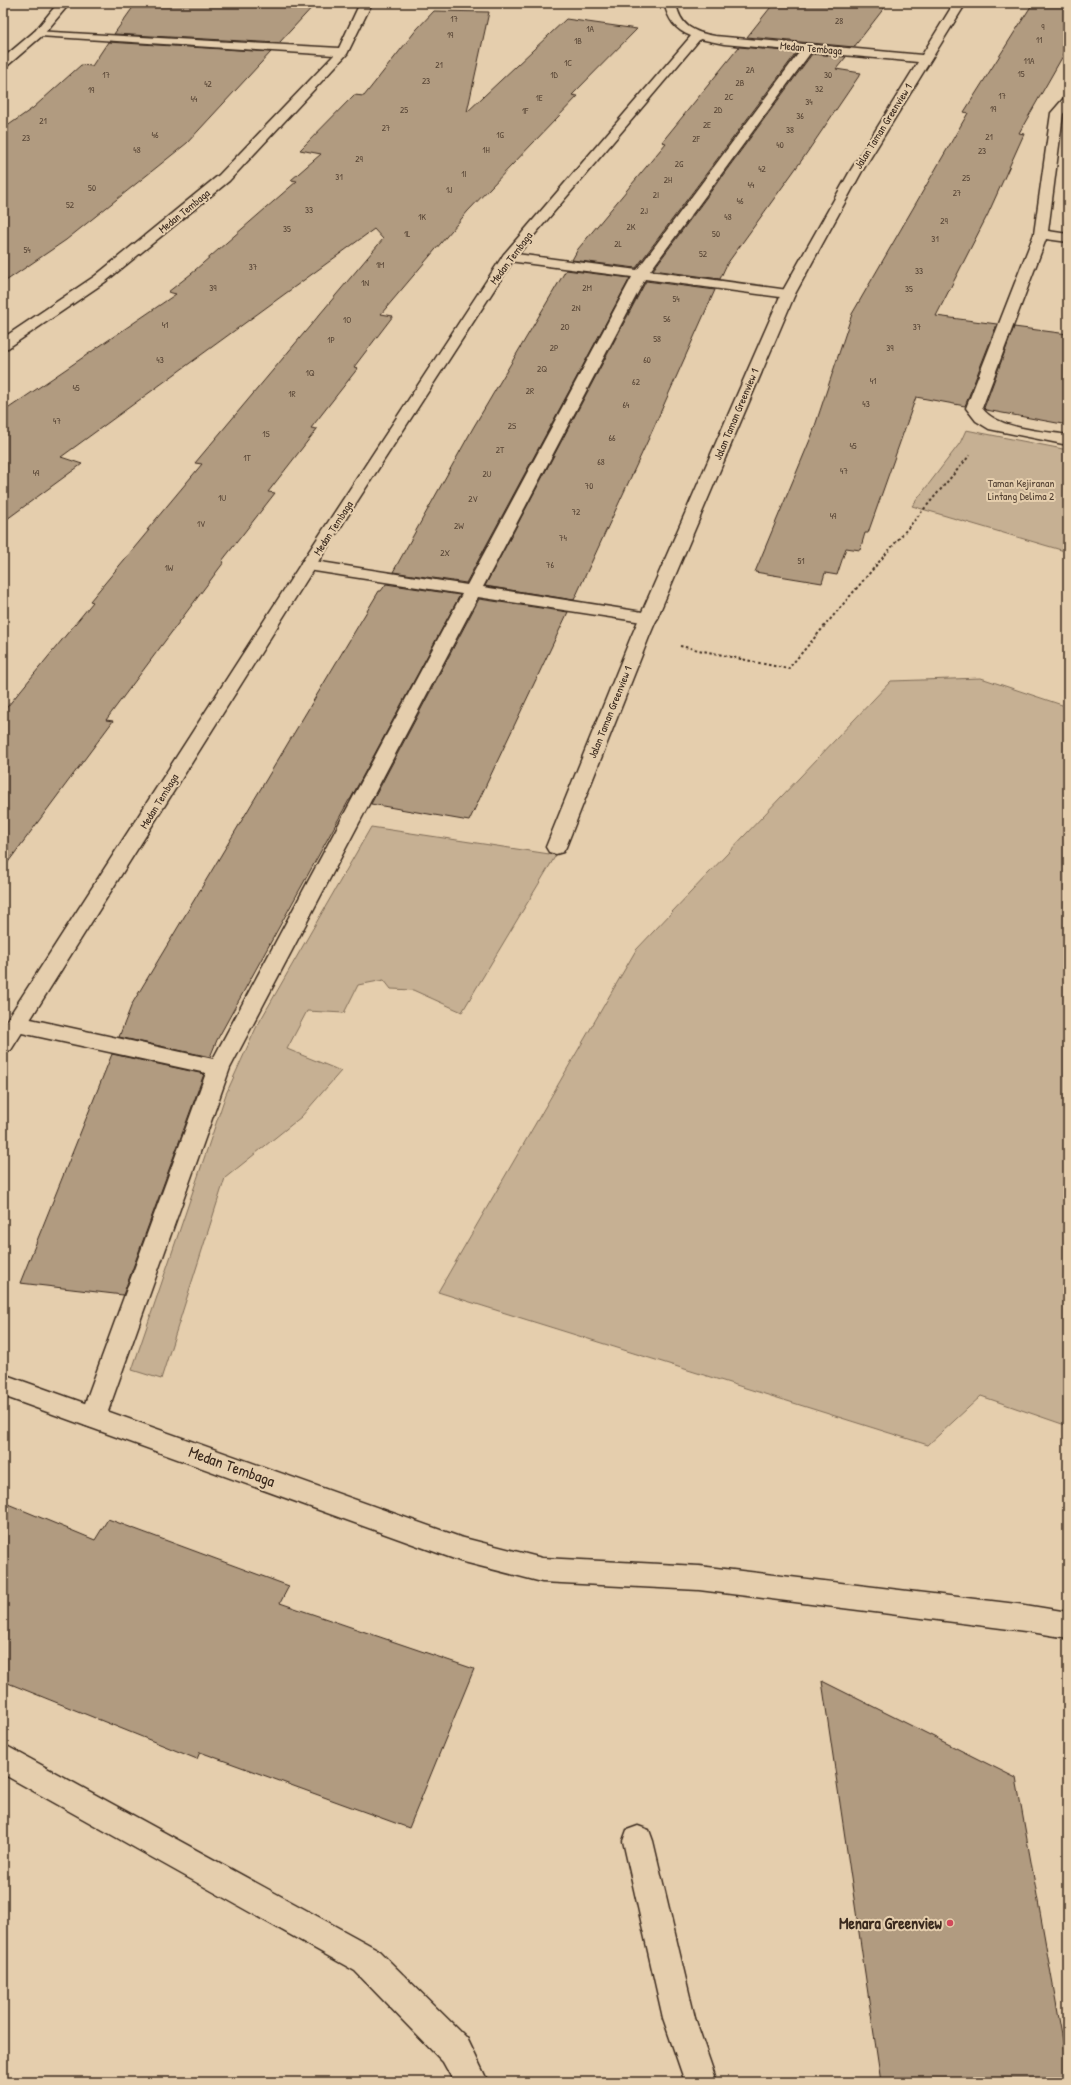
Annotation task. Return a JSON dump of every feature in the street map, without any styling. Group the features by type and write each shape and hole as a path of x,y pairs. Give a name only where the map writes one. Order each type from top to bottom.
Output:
{"street":[{"path":"3,64 39,33 64,3"},
{"name":"Medan Tembaga","path":"3,345 100,279 224,178 343,52 366,3"},
{"name":"Medan Tembaga","path":"670,3 670,10 682,28 697,36 925,59"},
{"name":"Jalan Taman Greenview 1","path":"556,847 640,637 788,294 854,173 960,3"},
{"path":"39,33 343,52"},
{"name":"Medan Tembaga","path":"3,1044 308,565 509,257 697,36"},
{"path":"93,1417 219,1068 640,275 808,48"},
{"path":"1068,101 1057,112 1041,234 974,408 981,418 994,426 1068,440"},
{"path":"1041,234 1068,238"},
{"path":"509,257 788,294"},
{"path":"308,565 648,618"},
{"path":"17,1024 219,1068"},
{"name":"Medan Tembaga","path":"3,1385 460,1549 542,1570 698,1578 1017,1617 1068,1625"},
{"path":"3,1758 366,1960 455,2050 472,2082"},
{"path":"638,1841 679,2018 701,2082"}],"path":[{"path":"640,637 788,669 994,426"}],"green space":[{"name":"Taman Kejiranan Lintang Delima 2","path":"966,430 1068,450 1068,552 912,506 960,443"},
{"path":"981,678 1068,707 1068,1426 981,1396 928,1445 438,1292 636,950 891,681"},
{"path":"371,827 556,855 462,1012 413,990 391,989 384,980 358,985 344,1013 307,1011 287,1049 341,1071 301,1117 225,1178 161,1379 132,1370 226,1094 256,1028"}],"building":[{"path":"136,3 316,3 279,43 114,34"},
{"path":"774,3 888,3 854,47 747,37"},
{"path":"1033,3 1068,3 1068,47 1019,133 1024,134 988,214 936,316 997,324 965,406 916,397 868,533 865,533 860,550 846,548 837,575 825,573 822,583 755,572 812,435 852,314 968,113 964,112"},
{"path":"434,11 489,12 467,112 566,19 637,29 572,95 578,96 468,211 381,314 393,316 354,367 358,368 311,428 317,429 268,492 275,493 222,561 224,562 106,720 113,721 3,869 3,712 93,602 90,601 202,464 195,463 383,239 374,229 61,457 82,464 3,522 3,412 176,294 168,292 196,270 297,181 291,180 321,154 300,150 354,95 364,96 417,29"},
{"path":"108,42 271,52 187,143 66,240 3,283 3,129 33,108 81,65 92,66"},
{"path":"739,47 797,52 636,268 572,260 578,249 666,143 662,142"},
{"path":"812,54 846,57 836,69 861,73 804,157 727,264 720,279 653,270"},
{"path":"566,270 630,278 466,583 393,572 473,428"},
{"path":"646,281 715,290 574,600 485,586"},
{"path":"1014,327 1068,334 1068,425 986,410 984,408"},
{"path":"386,584 460,595 350,800 217,1040 210,1057 119,1037 132,1004 379,591 381,591"},
{"path":"479,599 568,612 469,821 371,804"},
{"path":"112,1054 204,1074 123,1295 20,1283"},
{"path":"3,1502 95,1540 108,1519 289,1586 280,1603 474,1669 409,1828 200,1752 197,1759 3,1681"},
{"name":"Menara Greenview","path":"822,1681 1016,1778 1068,2069 1068,2082 881,2082"}],"place":[{"name":"Menara Greenview","path":"950,1923"}]}
